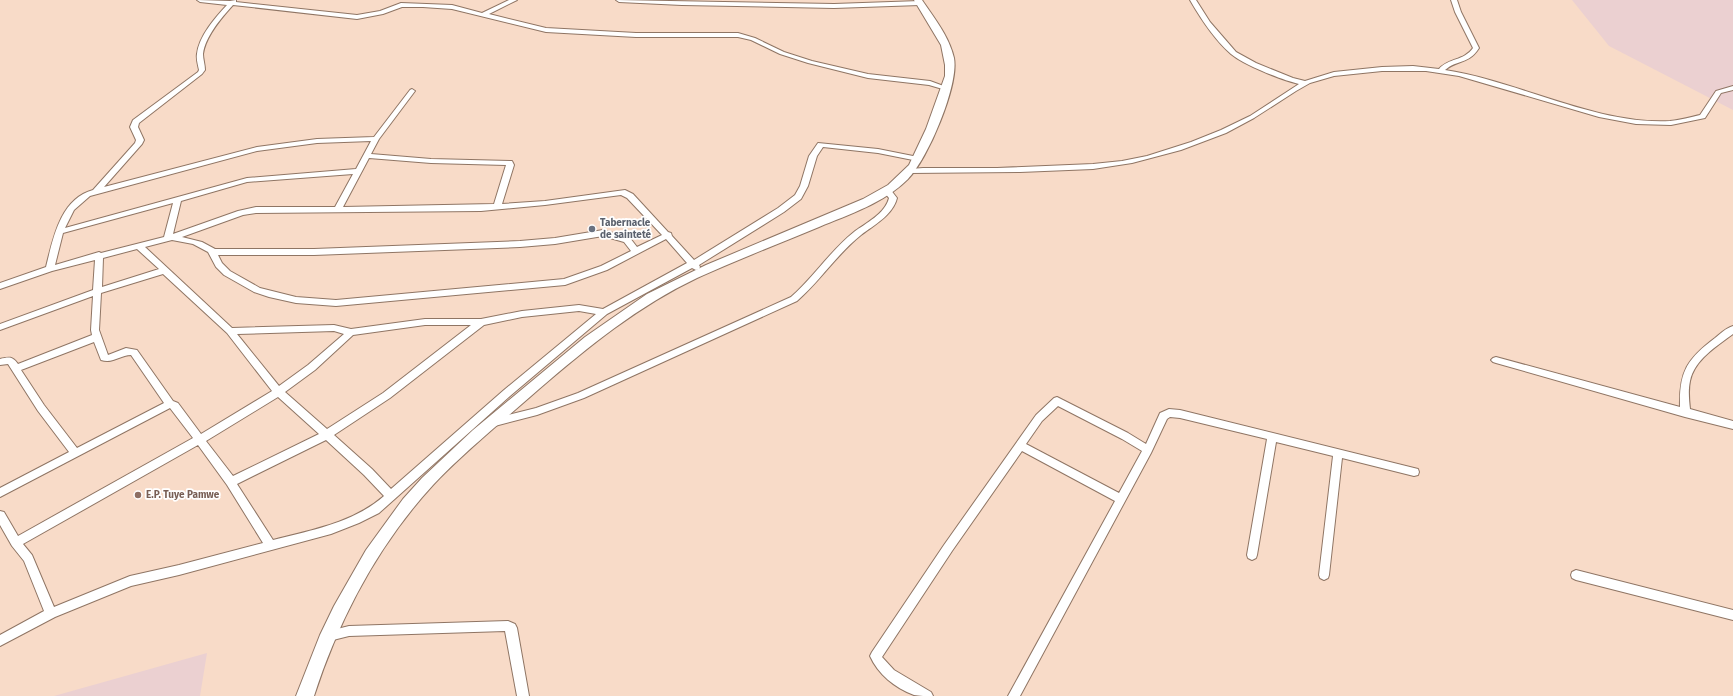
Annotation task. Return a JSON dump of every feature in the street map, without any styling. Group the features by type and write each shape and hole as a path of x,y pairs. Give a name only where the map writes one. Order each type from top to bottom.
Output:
{"main road":[{"path":"305,696 329,636 360,573 405,508 428,481 490,423 512,396 627,312 696,267 857,207 887,191 901,181 910,171 918,159 932,128 946,88 951,67 948,48 919,2"}],"street":[{"path":"200,0 233,2 357,17 380,13 401,5 452,7 546,30 636,35 738,35 753,39 782,53 810,62 873,77 930,83 946,88"},
{"path":"482,15 514,0"},
{"path":"620,0 678,3 834,6 919,2"},
{"path":"1193,0 1207,23 1234,53 1254,64 1291,80 1306,83"},
{"path":"1441,71 1444,67 1468,58 1476,48 1454,0"},
{"path":"97,190 138,144 140,140 134,125 136,122 200,73 202,70 200,55 202,45 233,2"},
{"path":"910,171 1028,169 1114,164 1133,161 1185,145 1226,130 1252,117 1306,83 1321,78 1387,69 1406,68 1441,71 1498,84 1594,112 1655,123 1670,123 1703,117 1718,92 1733,88"},
{"path":"1291,80 1297,88"},
{"path":"338,209 376,139 412,91"},
{"path":"50,269 59,232 70,208 77,200 97,190 257,149 317,141 376,139"},
{"path":"0,641 51,613 130,581 179,570 307,536 355,520 375,510 512,396 604,312 696,267 798,197 804,186 813,156 821,145 878,151 918,159"},
{"path":"367,156 431,161 509,163 510,165 497,207"},
{"path":"59,232 247,180 359,171"},
{"path":"490,423 521,417 553,406 629,375 794,299 806,290 855,235 891,206 893,198 887,191"},
{"path":"0,286 50,269 100,255 140,247 256,210 497,207 576,200 622,192 630,196 668,235 696,267"},
{"path":"170,238 178,199"},
{"path":"212,252 314,252 520,244 555,241 604,233 627,240 636,251"},
{"path":"170,238 199,244 212,252 220,266 232,276 259,291 298,300 336,303 565,282 604,268 668,235"},
{"path":"140,247 230,331 279,392 325,435 368,472 391,496"},
{"path":"100,255 95,330 104,358 106,359 126,352 134,352 170,404 175,406 231,482 270,545"},
{"path":"0,327 98,291 166,270"},
{"path":"230,331 334,328 351,332 425,322 481,322 522,314 579,308 604,312"},
{"path":"231,482 325,435 399,387 481,322"},
{"path":"1685,413 1686,380 1690,369 1709,346 1733,329"},
{"path":"16,543 200,440 279,392 336,347 351,332"},
{"path":"16,368 97,337"},
{"path":"0,362 9,360 12,361 41,408 75,453"},
{"path":"1496,360 1733,425"},
{"path":"927,696 885,670 878,663 876,656 948,548 1039,418 1057,401 1125,436 1148,450"},
{"path":"0,493 170,404"},
{"path":"1014,696 1148,450 1163,416 1169,413 1180,414 1414,472"},
{"path":"1252,555 1272,438"},
{"path":"1020,446 1121,500"},
{"path":"1324,575 1338,453"},
{"path":"0,515 16,543 28,558 51,613"},
{"path":"1576,575 1733,615"},
{"path":"329,636 349,631 508,626 511,631 523,696"}],"shaded area":[{"path":"1572,0 1733,0 1733,110 1609,46"},
{"path":"207,653 200,696 54,696"}],"place":[{"name":"Tabernacle de sainteté","path":"592,229"},
{"name":"E.P. Tuye Pamwe","path":"138,495"}]}
